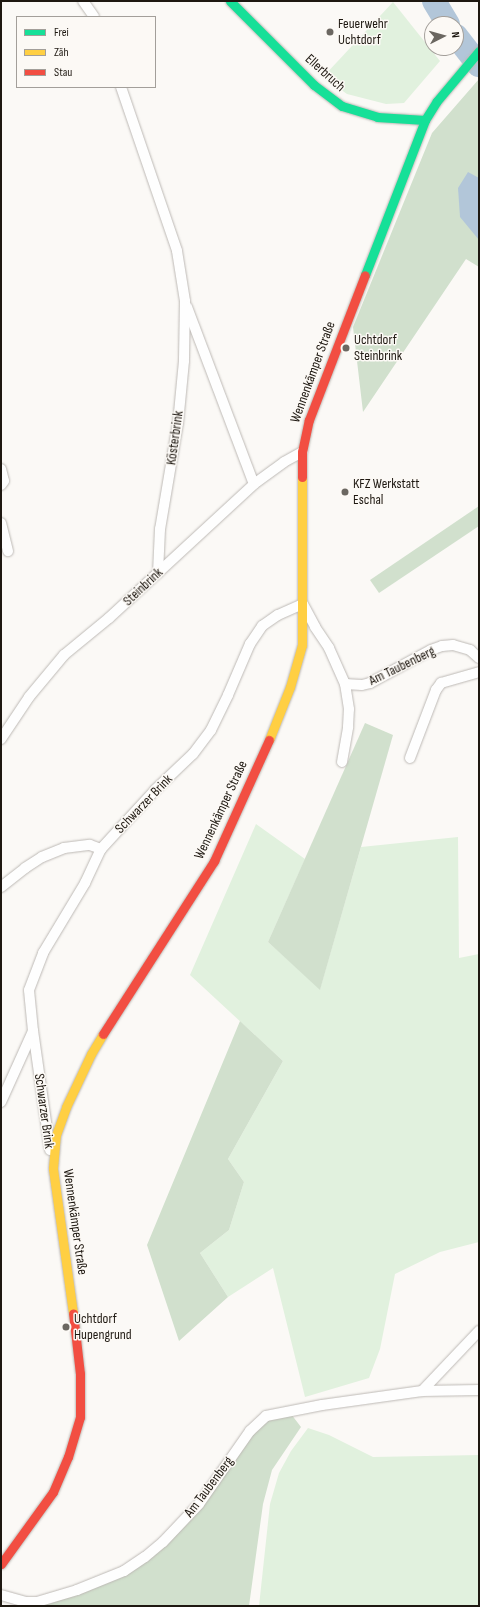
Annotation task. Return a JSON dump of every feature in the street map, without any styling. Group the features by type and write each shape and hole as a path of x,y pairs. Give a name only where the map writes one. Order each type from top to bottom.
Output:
{"street":[{"path":"83,1 93,16"},
{"name":"Ellerbruch","path":"230,1 327,97 342,106 377,117 425,120"},
{"name":"Wennenkämper Straße","path":"1,1564 53,1492 68,1457 80,1417 80,1374 76,1332 53,1168 56,1135 66,1107 91,1054 214,862 270,738 297,667 302,645 302,452 308,420 425,120 437,101 460,71 479,51"},
{"name":"Kösterbrink","path":"121,88 176,251 185,301 254,484"},
{"name":"Kösterbrink","path":"158,573 160,529 178,423 184,361 185,301"},
{"name":"Steinbrink","path":"1,739 29,696 64,656 109,618 254,484 284,462 302,452"},
{"path":"1,470 4,481 1,485"},
{"path":"1,523 8,551"},
{"path":"303,604 314,627 329,648 345,684 349,709 348,727 342,762"},
{"name":"Schwarzer Brink","path":"53,1168 33,1030 29,990 43,953 85,883 100,849 156,790 193,754 211,730 250,644 262,626 278,615 303,604"},
{"name":"Am Taubenberg","path":"345,684 362,685 370,683 431,650 442,646 454,645 470,650 479,658"},
{"path":"410,758 436,690 441,683 479,672"},
{"path":"1,887 24,868 42,857 64,848 90,845 100,849"},
{"name":"Schwarzer Brink","path":"1,1102 33,1030"},
{"path":"422,1391 479,1331"},
{"name":"Am Taubenberg","path":"1,1595 26,1602 37,1602 77,1590 117,1574 145,1557 163,1542 199,1504 250,1431 266,1416 315,1406 422,1391 479,1390"}],"green space":[{"path":"393,2 424,41 424,56 436,56 440,61 404,103 386,104 347,94 323,77"},
{"path":"479,79 479,267 466,259 363,412 353,327 432,133"},
{"path":"479,506 479,526 379,593 370,580"},
{"path":"365,723 393,735 320,990 268,942"},
{"path":"256,824 305,859 268,942 320,989 361,847 458,837 459,958 479,954 479,1242 440,1252 395,1274 380,1349 369,1378 305,1397 273,1268 228,1297 200,1253 229,1230 244,1182 228,1159 283,1061 190,975"},
{"path":"240,1021 283,1061 228,1159 244,1182 229,1230 200,1253 228,1297 179,1341 147,1245"},
{"path":"291,1414 301,1427 272,1470 263,1504 249,1606 29,1606 146,1560 253,1434 268,1420"},
{"path":"308,1428 329,1435 373,1457 479,1455 479,1606 259,1606 270,1504 279,1473 291,1451"}],"water":[{"path":"468,172 479,178 479,240 460,217 458,188"}],"waterway":[{"path":"434,1 443,16"},
{"path":"464,46 479,65"}],"traffic: fast":[{"path":"230,1 314,85 342,106 377,117 425,120"},
{"path":"365,275 425,120 437,101 479,51"}],"traffic: slow":[{"path":"269,740 290,687 302,645 302,477"},
{"path":"73,1313 53,1168 56,1135 66,1107 91,1054 103,1034"}],"traffic: jam":[{"path":"302,477 302,452 309,420 365,275"},
{"path":"103,1034 214,861 269,740"},
{"path":"1,1564 53,1492 68,1457 80,1417 80,1374 73,1313"}],"place":[{"name":"Feuerwehr Uchtdorf","path":"330,32"},
{"name":"Uchtdorf Steinbrink","path":"346,348"},
{"name":"KFZ Werkstatt Eschal","path":"345,492"},
{"name":"Uchtdorf Hupengrund","path":"66,1327"}]}
